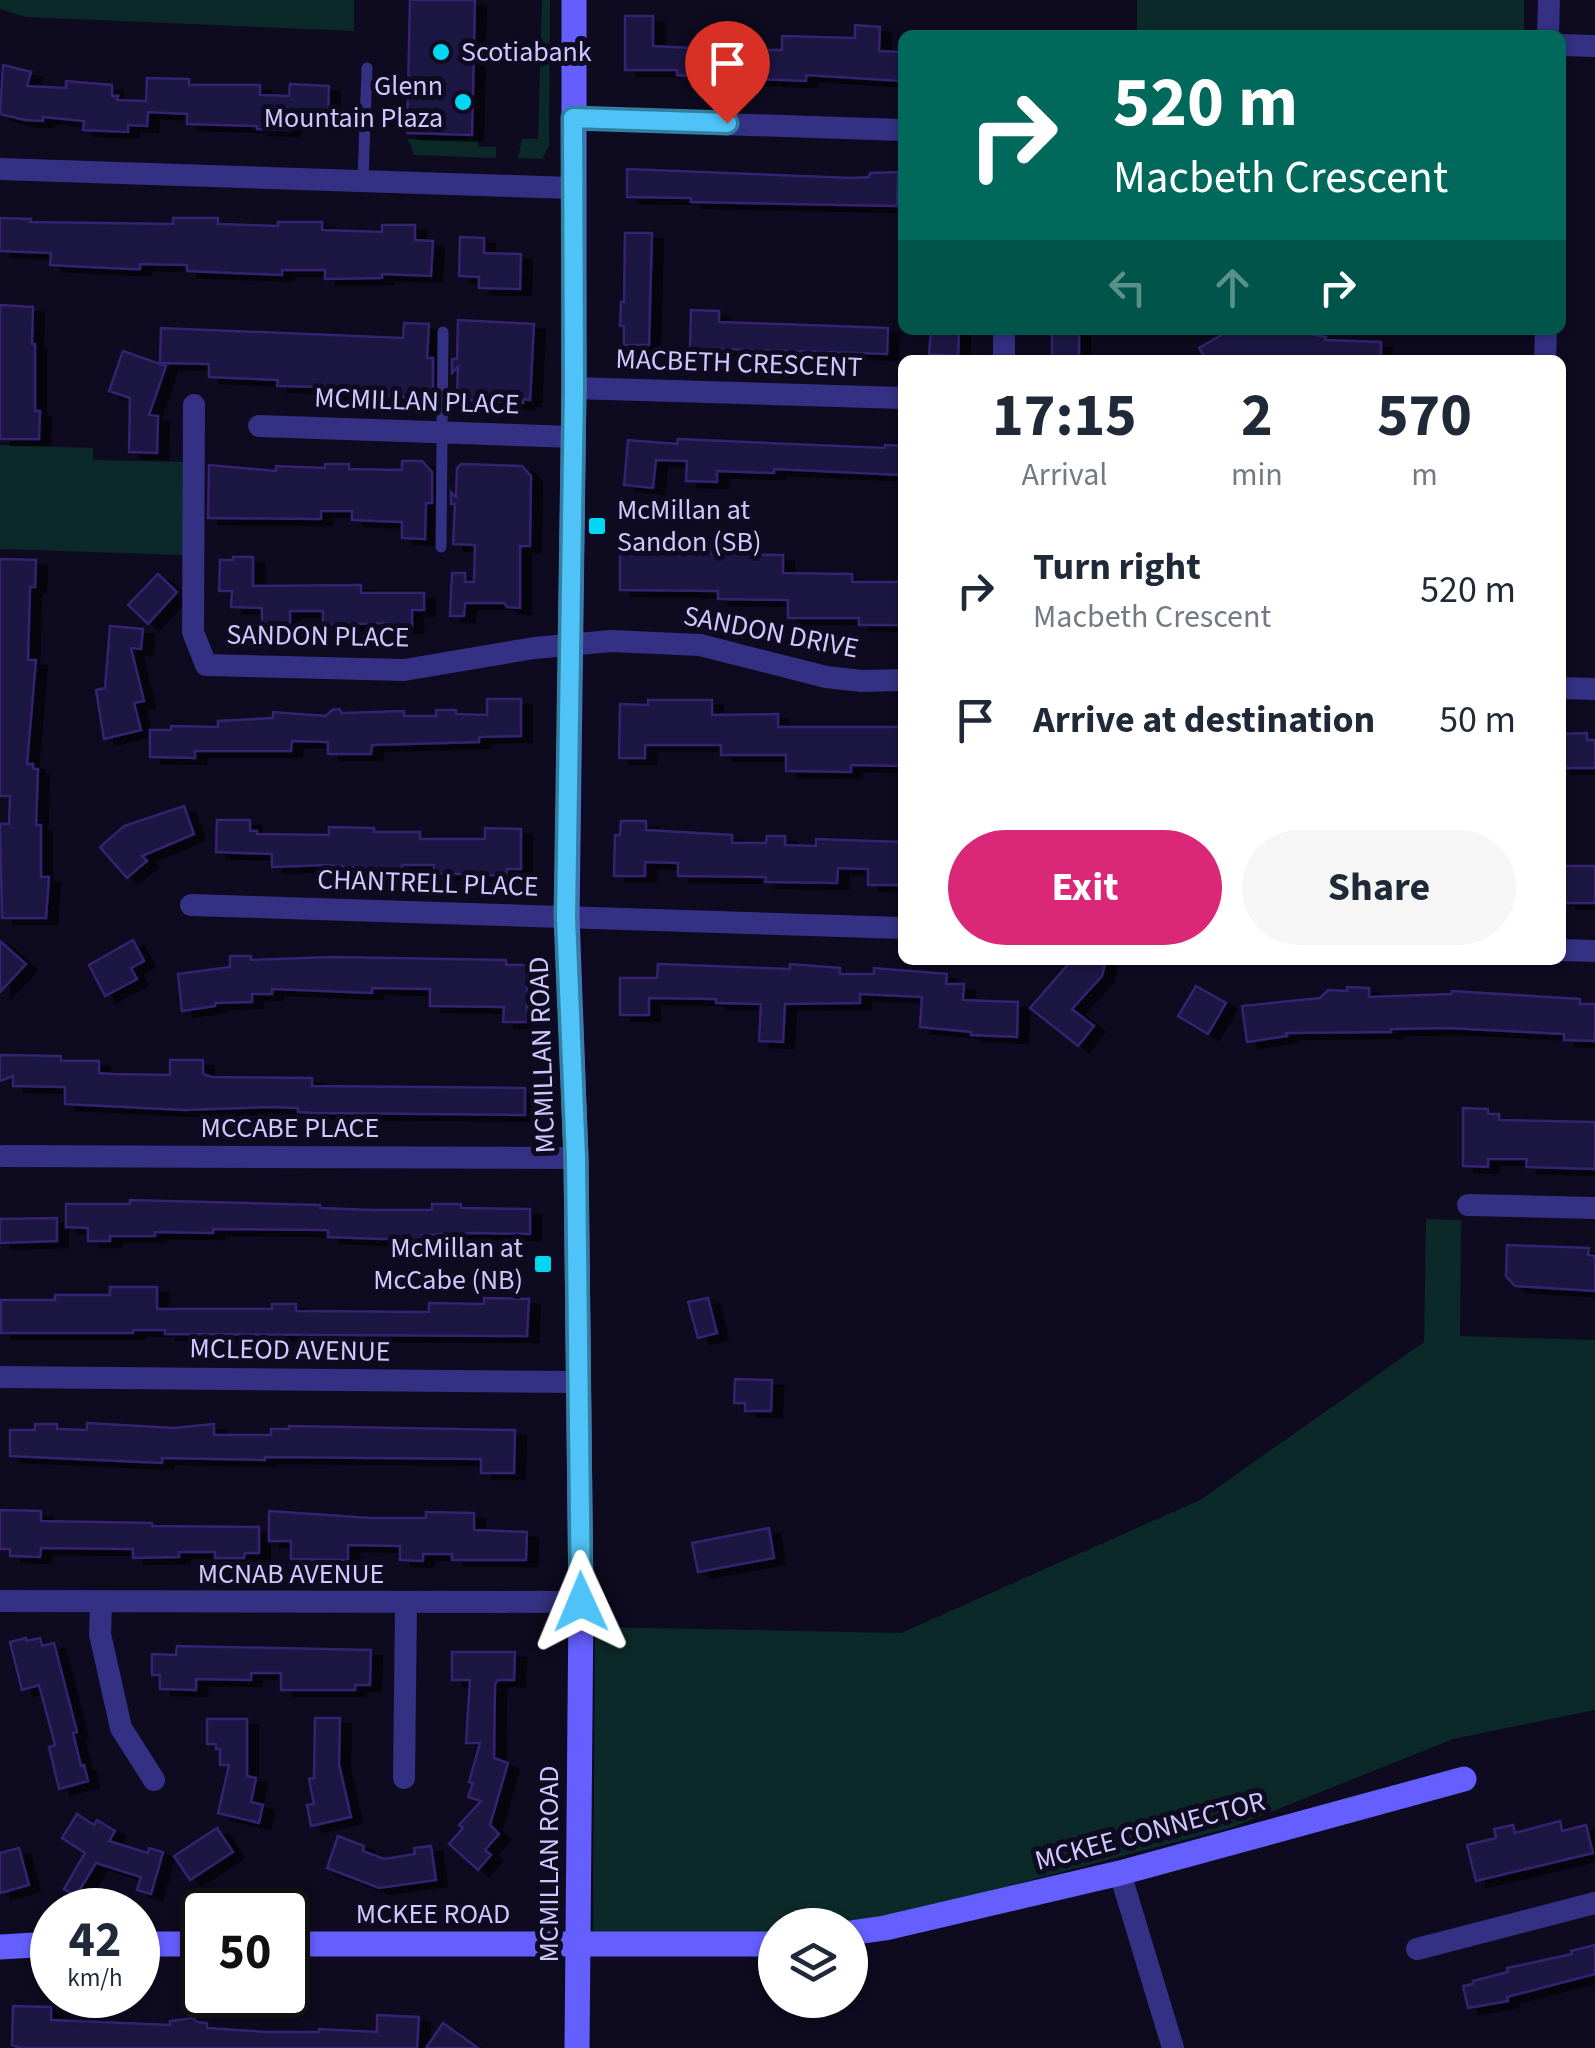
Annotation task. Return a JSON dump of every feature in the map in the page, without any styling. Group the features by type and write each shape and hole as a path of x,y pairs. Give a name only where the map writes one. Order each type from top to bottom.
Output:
{"main road":[{"name":"MCMILLAN ROAD","path":"574,0 574,388 566,918 576,1158 581,1602 577,2048"},
{"name":"MCKEE CONNECTOR","path":"868,1930 1120,1873 1464,1779"},
{"name":"MCKEE ROAD","path":"310,1944 578,1944"},
{"path":"578,1944 758,1944"},
{"path":"0,1947 30,1945"}],"street":[{"path":"1548,30 1549,0"},
{"path":"1566,45 1595,46"},
{"path":"573,118 898,130"},
{"path":"0,168 572,188"},
{"name":"MACBETH CRESCENT","path":"574,388 898,398"},
{"name":"SANDON PLACE","path":"194,405 193,632 206,665 404,670 569,644"},
{"name":"MCMILLAN PLACE","path":"259,426 573,437"},
{"name":"SANDON DRIVE","path":"569,644 611,640 700,645 826,677 898,680"},
{"path":"1566,688 1595,689"},
{"name":"CHANTRELL PLACE","path":"191,905 898,928"},
{"path":"1566,950 1595,951"},
{"name":"MCCABE PLACE","path":"3,1156 576,1158"},
{"path":"1468,1205 1595,1208"},
{"name":"MCLEOD AVENUE","path":"0,1377 578,1382"},
{"name":"MCNAB AVENUE","path":"0,1600 581,1602"},
{"path":"101,1603 100,1634 121,1728 154,1780"},
{"path":"404,1778 406,1604"},
{"path":"1120,1873 1173,2048"},
{"path":"1416,1949 1595,1903"}],"lane":[{"path":"363,179 367,68"},
{"path":"441,547 443,332"}],"green space":[{"path":"0,0 354,0 354,31 26,17 0,9"},
{"path":"542,0 550,0 549,146 542,159 518,158 522,139 538,139"},
{"path":"1137,0 1524,0 1524,30 1137,30"},
{"path":"408,139 478,140 478,147 496,147 496,158 414,155"},
{"path":"0,445 93,448 93,460 184,462 184,555 0,549"},
{"path":"1426,1219 1461,1220 1460,1336 1595,1340 1595,1710 1453,1739 1233,1827 879,1920 868,1921 868,1908 758,1908 758,1933 593,1934 595,1627 901,1633 1200,1500 1424,1342"}],"building":[{"path":"410,0 475,0 472,135 407,133"},
{"path":"625,16 653,16 653,46 782,50 782,36 855,38 855,25 880,27 879,51 898,52 898,81 806,75 806,81 677,75 677,70 625,70"},
{"path":"3,65 31,72 27,86 66,88 66,81 112,85 112,96 118,96 117,100 146,101 147,78 189,79 189,85 260,85 260,95 289,96 290,84 329,86 328,120 290,118 289,130 257,129 187,124 187,114 148,112 147,126 128,125 128,132 83,130 84,121 43,117 43,121 25,120 0,114"},
{"path":"627,169 853,178 898,172 897,206 627,197"},
{"path":"0,218 173,224 173,218 218,218 218,224 278,226 278,222 322,222 322,230 382,232 382,225 415,225 415,240 433,241 431,276 382,274 382,278 325,279 325,270 282,270 282,275 187,271 187,265 140,264 140,269 129,269 50,265 51,253 0,251"},
{"path":"625,233 652,233 649,345 624,345 624,326 620,326"},
{"path":"460,237 484,238 484,253 521,254 520,289 479,288 479,277 459,276"},
{"path":"0,305 33,307 39,439 0,439"},
{"path":"691,310 719,311 719,322 888,328 887,354 690,348"},
{"path":"458,320 534,324 530,400 462,400 462,395 457,395 458,367 452,373 452,359 457,359"},
{"path":"404,323 429,324 427,358 433,358 433,390 423,399 388,396 388,389 324,393 325,387 277,386 278,380 209,377 209,364 160,363 161,328 403,338"},
{"path":"931,335 959,335 958,355 929,354"},
{"path":"1052,335 1079,335 1079,355 1052,355"},
{"path":"1221,335 1315,335 1326,337 1325,340 1381,342 1381,355 1203,355 1199,348"},
{"path":"123,351 166,366 149,415 158,416 157,453 129,452 130,398 109,391"},
{"path":"678,439 898,446 898,475 774,469 774,473 717,471 717,482 686,481 687,461 656,460 653,488 624,485 628,440 677,444"},
{"path":"402,461 422,461 432,472 432,503 426,503 425,539 402,538 402,522 352,520 352,511 321,511 321,519 208,518 209,465 276,471 276,466 325,468 325,464 349,464 349,469 402,470"},
{"path":"461,464 522,466 531,476 530,546 520,546 520,608 504,603 465,603 464,616 450,616 452,573 465,573 465,582 474,582 475,545 453,544 455,504 451,504 451,492 456,497 457,468"},
{"path":"620,544 712,547 712,554 783,555 783,573 852,574 852,582 898,582 898,625 859,625 859,618 788,618 788,600 718,599 718,591 620,590"},
{"path":"253,557 253,586 361,585 361,593 424,593 424,610 412,610 412,627 389,623 323,625 323,611 290,611 290,623 262,623 262,608 231,607 232,591 219,591 220,560"},
{"path":"0,559 36,560 35,587 30,587 28,660 36,660 27,764 38,769 36,825 41,825 41,877 49,877 46,918 2,918 0,824 9,824 10,796 0,796"},
{"path":"158,574 177,592 148,624 128,605"},
{"path":"110,626 143,629 141,649 131,648 144,701 134,703 141,730 104,739 96,690 105,688"},
{"path":"487,699 521,699 521,736 479,737 479,742 372,745 371,754 328,754 328,742 292,741 291,751 195,751 195,758 150,757 150,730 171,730 171,726 218,727 218,721 273,718 273,712 326,716 339,709 342,713 404,711 404,716 436,716 436,710 487,715"},
{"path":"648,700 712,700 712,715 778,714 778,727 898,727 898,766 851,765 851,772 786,771 786,755 721,755 721,745 645,745 645,758 619,758 620,704 648,705"},
{"path":"1587,733 1587,740 1595,740 1595,768 1566,768 1566,734"},
{"path":"184,806 194,834 142,856 147,861 127,878 100,847 124,826"},
{"path":"217,820 250,820 250,831 257,834 329,835 329,827 374,828 374,832 420,832 420,839 485,839 485,828 521,829 521,869 507,869 506,876 434,873 434,865 402,865 402,872 328,865 272,867 272,854 216,852"},
{"path":"621,821 646,821 646,830 732,835 732,843 766,843 767,836 785,836 785,845 816,846 816,839 898,842 898,885 868,885 868,869 838,868 837,883 678,876 678,863 645,862 645,876 614,876 615,835 620,835"},
{"path":"1566,866 1595,866 1595,903 1566,903"},
{"path":"133,940 144,961 131,968 137,979 105,996 89,965"},
{"path":"0,941 26,964 0,992"},
{"path":"230,956 251,956 251,960 506,960 506,965 527,965 527,1022 503,1022 504,1007 430,1006 430,989 372,988 372,993 272,989 272,994 252,994 252,1002 215,1003 182,1011 178,974 230,967"},
{"path":"658,964 790,969 790,964 840,968 840,974 874,974 874,968 947,974 946,984 964,984 963,1000 1018,1002 1017,1037 920,1027 922,997 860,994 860,1003 785,1004 783,1042 759,1041 761,1004 649,998 649,1015 620,1015 620,978 657,978"},
{"path":"1068,965 1105,965 1102,976 1072,1009 1094,1026 1078,1046 1030,1008"},
{"path":"1196,986 1226,1003 1208,1034 1178,1016"},
{"path":"1347,987 1369,988 1369,997 1452,991 1580,999 1580,1004 1595,1004 1595,1041 1564,1040 1564,1034 1449,1028 1286,1033 1287,1036 1247,1042 1242,1006 1320,998 1328,990 1347,991"},
{"path":"0,1055 99,1061 99,1073 113,1074 170,1075 170,1060 203,1060 203,1074 212,1077 312,1078 312,1086 525,1088 525,1115 316,1113 269,1107 184,1110 65,1104 65,1087 13,1086 13,1076 0,1081"},
{"path":"1463,1108 1488,1109 1488,1114 1499,1114 1499,1120 1595,1122 1595,1169 1526,1167 1527,1159 1488,1159 1488,1167 1463,1166"},
{"path":"130,1200 373,1210 432,1210 432,1204 530,1209 530,1234 382,1239 328,1237 328,1230 213,1229 213,1233 155,1232 155,1236 110,1236 110,1241 88,1241 88,1228 66,1227 66,1204 130,1204"},
{"path":"57,1218 57,1241 0,1243 0,1219"},
{"path":"1507,1245 1589,1248 1588,1255 1595,1256 1595,1291 1515,1286 1506,1276"},
{"path":"110,1287 157,1287 157,1309 272,1309 272,1304 296,1304 296,1311 429,1312 429,1303 484,1304 484,1298 529,1299 527,1336 165,1334 165,1330 1,1333 1,1300 110,1295"},
{"path":"708,1298 717,1333 698,1338 688,1302"},
{"path":"735,1379 772,1380 771,1411 745,1411 745,1403 734,1403"},
{"path":"87,1423 174,1428 214,1424 214,1435 271,1435 271,1429 289,1426 515,1430 514,1473 481,1473 481,1459 162,1458 162,1463 10,1456 10,1430 35,1430 35,1424 57,1424 57,1429 87,1430"},
{"path":"0,1510 41,1511 41,1521 259,1527 259,1553 245,1553 244,1558 215,1558 215,1552 179,1552 179,1557 133,1558 133,1549 41,1548 40,1557 10,1556 10,1549 0,1549"},
{"path":"269,1511 370,1518 426,1518 426,1512 474,1513 474,1530 527,1532 526,1560 452,1560 452,1554 423,1554 423,1561 400,1560 400,1546 348,1545 348,1560 291,1559 291,1541 269,1541"},
{"path":"769,1528 774,1558 698,1572 692,1543"},
{"path":"40,1638 42,1646 54,1643 77,1732 73,1733 81,1766 84,1765 88,1781 59,1789 49,1747 55,1745 39,1685 22,1690 10,1642"},
{"path":"177,1646 371,1650 370,1685 355,1685 355,1690 281,1690 281,1673 251,1673 251,1680 196,1679 196,1690 160,1689 160,1675 152,1675 152,1654 176,1655"},
{"path":"452,1652 515,1652 514,1680 498,1680 495,1684 494,1758 508,1763 490,1825 499,1834 485,1850 491,1855 478,1870 449,1844 463,1828 459,1825 481,1801 468,1797 480,1743 466,1743 470,1680 452,1680"},
{"path":"315,1718 340,1718 339,1764 351,1817 311,1826 307,1805 314,1804 309,1779 314,1778"},
{"path":"207,1719 247,1719 247,1776 256,1778 251,1802 263,1805 259,1823 218,1813 229,1765 220,1765 216,1744 207,1744"},
{"path":"77,1814 94,1825 97,1820 115,1831 109,1841 148,1853 149,1848 163,1852 153,1888 138,1888 141,1877 96,1863 81,1888 65,1888 85,1853 62,1838"},
{"path":"1560,1821 1562,1831 1586,1825 1593,1853 1476,1881 1467,1845 1496,1838 1494,1829 1513,1825 1515,1833"},
{"path":"217,1828 233,1852 190,1880 174,1856"},
{"path":"338,1836 384,1859 415,1854 414,1848 431,1846 436,1880 379,1888 327,1868"},
{"path":"19,1848 29,1885 0,1893 0,1853"},
{"path":"1595,1945 1595,1974 1507,1997 1508,2001 1468,2008 1463,1986 1473,1981"},
{"path":"13,2006 30,2006 30,2018 170,2025 170,2021 193,2018 207,2023 207,2028 266,2032 377,2032 377,2015 419,2017 417,2048 12,2045"},
{"path":"443,2023 478,2048 426,2048"}],"place":[{"name":"Scotiabank","path":"441,52"},
{"name":"Glenn Mountain Plaza","path":"463,102"},
{"name":"McMillan at Sandon (SB)","path":"597,526"},
{"name":"McMillan at McCabe (NB)","path":"543,1264"}],"route":[{"path":"581,1602 576,1158 566,918 574,388 573,118 727,123"}]}
